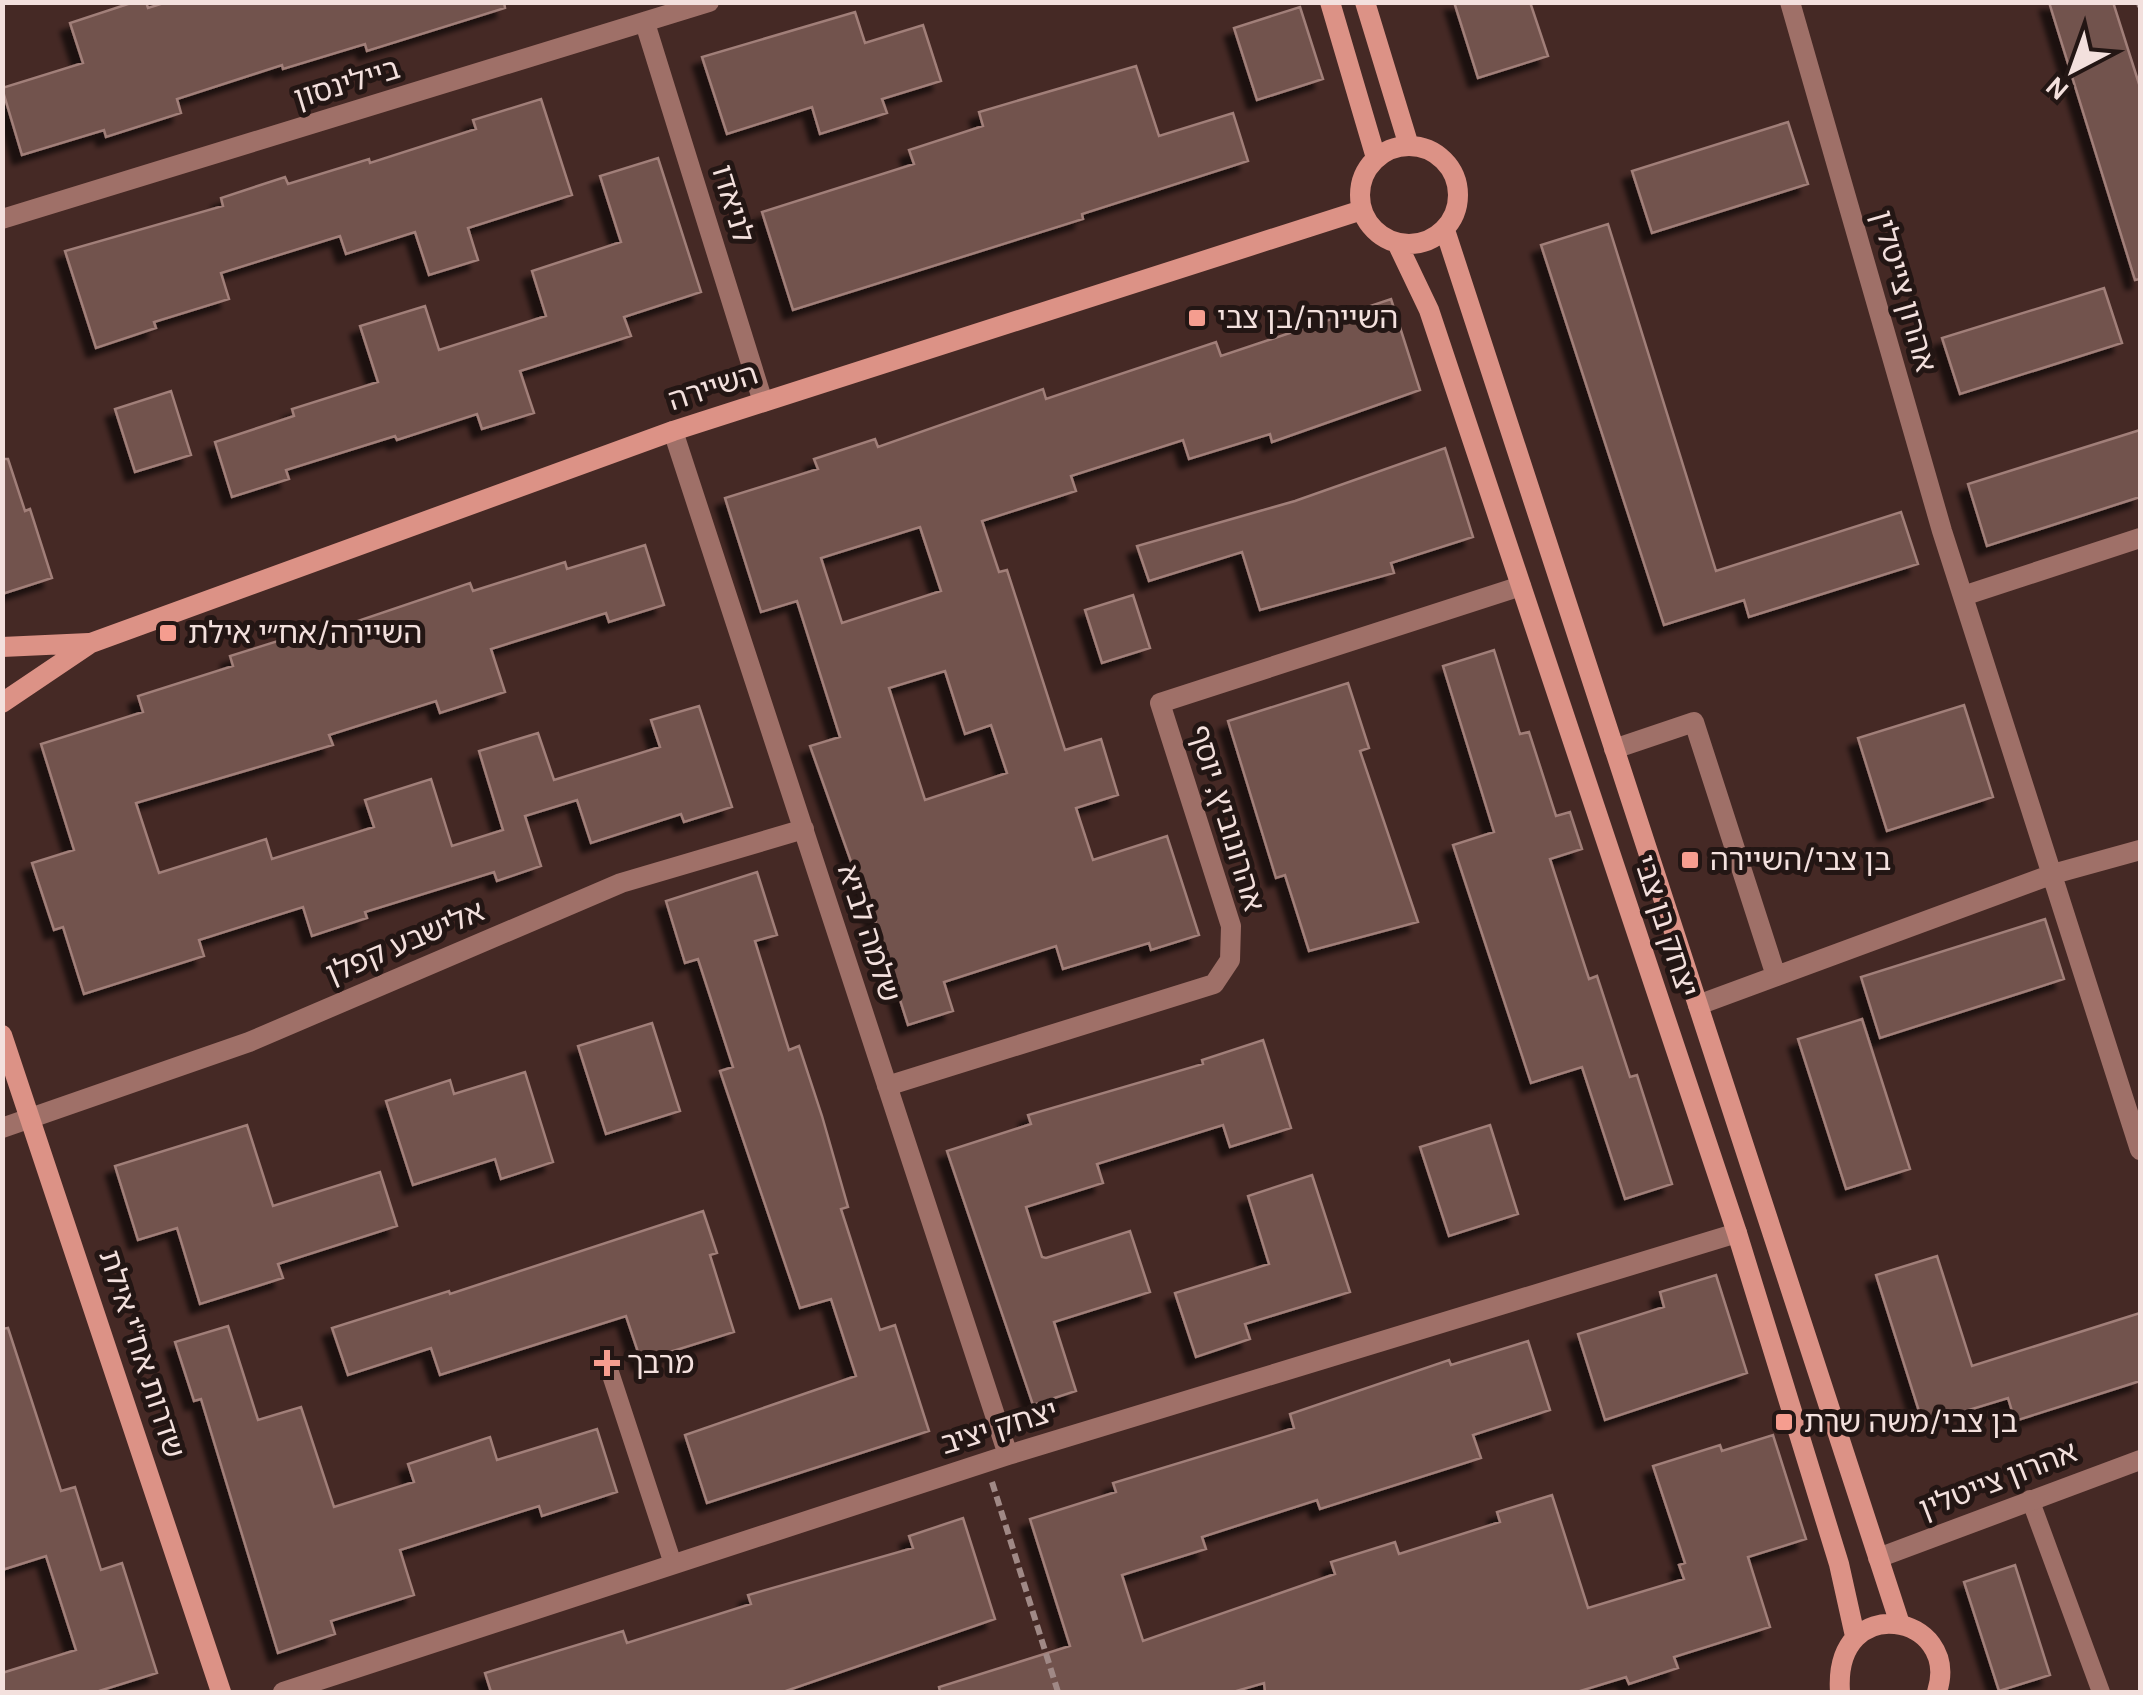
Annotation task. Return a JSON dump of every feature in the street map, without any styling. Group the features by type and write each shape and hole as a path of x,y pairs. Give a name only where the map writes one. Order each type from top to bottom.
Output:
{"street":[{"name":"ביילינסון","path":"2,219 709,2"},
{"path":"1330,2 1376,158"},
{"path":"1366,2 1409,146"},
{"name":"אהרון צייטלין","path":"1790,2 1963,596 2140,1150"},
{"name":"לניאדו","path":"646,23 764,402"},
{"path":"1409,146 1440,157 1457,184 1454,216 1445,230 1422,243 1397,243 1369,225 1362,210 1361,182 1376,158 1409,146"},
{"name":"השיירה","path":"2,703 91,643 673,431 1362,210"},
{"name":"יצחק בן צבי","path":"1445,230 1900,1624"},
{"name":"יצחק בן צבי","path":"1397,243 1429,310 1737,1233 1839,1564 1855,1636"},
{"name":"שלמה לביא","path":"673,431 1008,1455"},
{"path":"1963,596 2140,538"},
{"name":"אהרונוביץ, יוסף","path":"888,1086 1214,984 1230,960 1231,926 1160,703 1521,586"},
{"name":"השיירה","path":"2,647 91,643"},
{"path":"1614,749 1694,722 1776,976"},
{"name":"אלישבע קפלן","path":"2,1128 249,1042 621,882 804,830"},
{"path":"1698,1005 2053,874 2140,850"},
{"name":"שדרות אח\"י אילת","path":"2,1035 221,1692"},
{"name":"יצחק יציב","path":"284,1692 1008,1455 1737,1233"},
{"name":"אהרון צייטלין","path":"1878,1558 2140,1460"},
{"path":"1840,1692 1840,1658 1855,1636 1884,1623 1915,1629 1936,1652 1940,1667 1937,1692"}],"lane":[{"path":"607,1363 673,1564"},
{"path":"2030,1499 2101,1692"}],"path":[{"path":"986,1462 1058,1692"}],"building":[{"path":"134,2 146,2 148,8 167,2 504,2 505,8 367,51 365,44 283,69 282,65 177,99 181,113 106,137 104,130 22,155 2,88 83,63 70,23"},
{"path":"1454,2 1530,2 1548,56 1478,78"},
{"path":"2049,2 2113,2 2140,87 2140,279 2135,280"},
{"path":"1300,7 1323,79 1257,100 1234,28"},
{"path":"855,12 865,43 923,25 941,81 882,99 887,113 820,134 812,107 727,134 702,57"},
{"path":"1136,66 1159,136 1233,113 1248,161 1082,214 1083,219 793,310 762,212 914,164 909,150 983,126 979,112"},
{"path":"541,99 572,195 468,228 478,260 429,275 415,232 346,254 340,236 221,273 229,299 154,322 156,328 96,348 65,251 223,206 221,198 285,177 288,184 369,159 370,163 476,129 473,120"},
{"path":"1788,122 1808,184 1652,233 1632,171"},
{"path":"658,158 701,292 624,317 631,336 520,371 534,413 482,429 477,414 397,440 395,436 286,470 289,479 232,497 215,442 294,416 292,409 378,382 360,326 425,306 439,350 546,316 532,271 621,242 600,176"},
{"path":"1608,224 1716,571 1901,512 1918,564 1749,617 1744,600 1664,625 1541,245"},
{"path":"2104,288 2122,343 1960,394 1942,338"},
{"path":"1391,299 1420,390 1272,442 1270,434 1189,459 1183,440 1071,476 1076,491 982,521 999,572 1007,570 1065,750 1101,739 1118,795 1076,808 1093,860 1167,836 1199,935 1151,950 1149,943 1063,969 1056,946 944,982 953,1011 908,1025 864,886 860,887 810,746 840,737 797,601 761,612 725,498 818,469 814,459 875,439 878,447 1043,389 1046,399 1216,342 1221,356","holes":["920,527 941,591 842,623 821,558","945,671 965,734 991,725 1007,773 925,800 889,688"]},
{"path":"171,391 191,455 135,472 115,409"},
{"path":"2140,430 2140,497 1987,546 1968,484"},
{"path":"1445,448 1473,537 1391,563 1394,573 1260,610 1242,552 1149,581 1137,546 1295,501"},
{"path":"2,459 8,459 25,511 30,509 52,578 2,594"},
{"path":"645,545 664,605 609,622 606,613 491,649 505,692 440,713 436,701 329,735 333,745 136,803 159,873 266,839 272,859 374,827 365,800 431,779 452,846 503,830 479,751 538,733 554,780 660,747 651,720 699,706 732,807 684,822 681,814 591,843 577,800 525,816 541,866 497,881 494,872 365,912 367,918 312,936 303,907 199,940 204,956 84,994 63,927 54,930 32,863 74,850 41,744 143,712 138,696 233,666 230,656 297,635 299,641 470,583 473,591 565,562 567,569"},
{"path":"1133,595 1150,648 1102,663 1085,610"},
{"path":"1494,650 1520,734 1529,732 1556,816 1570,812 1582,849 1550,859 1589,979 1597,976 1630,1077 1637,1075 1672,1184 1625,1199 1582,1067 1531,1083 1453,845 1494,832 1443,666"},
{"path":"1348,683 1369,748 1360,751 1418,922 1309,951 1285,875 1276,878 1228,721"},
{"path":"1964,705 1993,797 1887,831 1858,738"},
{"path":"757,872 777,935 755,941 789,1050 799,1046 822,1116 848,1207 841,1209 880,1330 895,1325 929,1431 707,1503 685,1435 856,1376 831,1299 800,1308 720,1071 733,1067 698,959 685,963 666,901"},
{"path":"2045,919 2064,979 1880,1038 1861,977"},
{"path":"1862,1019 1910,1169 1846,1189 1798,1039"},
{"path":"652,1023 680,1111 606,1134 578,1046"},
{"path":"1263,1040 1291,1128 1230,1147 1223,1125 1097,1164 1103,1183 1026,1207 1042,1257 1046,1258 1130,1231 1150,1292 1054,1322 1076,1391 1033,1405 947,1151 1031,1124 1028,1115 1203,1064 1202,1060"},
{"path":"525,1072 553,1162 501,1179 495,1159 413,1185 386,1101 450,1080 454,1094"},
{"path":"247,1125 273,1206 380,1172 397,1226 278,1264 283,1278 200,1304 177,1228 138,1240 115,1166"},
{"path":"1490,1125 1518,1214 1449,1236 1420,1147"},
{"path":"1312,1175 1350,1292 1245,1324 1250,1339 1196,1357 1175,1293 1269,1264 1248,1196"},
{"path":"703,1211 717,1253 710,1255 734,1332 641,1361 626,1316 440,1375 431,1348 348,1375 332,1328 449,1291 450,1294"},
{"path":"1937,1256 1972,1366 2140,1313 2140,1381 2015,1421 2008,1398 1923,1424 1876,1275"},
{"path":"1716,1275 1747,1373 1605,1420 1578,1334 1664,1307 1660,1292"},
{"path":"228,1326 258,1420 301,1407 334,1507 414,1482 408,1464 490,1437 497,1460 597,1429 617,1492 542,1516 539,1506 400,1550 414,1595 331,1621 335,1634 278,1653 201,1399 194,1401 175,1342"},
{"path":"8,1328 61,1491 75,1487 101,1570 122,1563 157,1673 96,1692 2,1692 2,1673 76,1650 46,1556 2,1570 2,1329"},
{"path":"1528,1341 1550,1410 1473,1435 1481,1458 1320,1509 1317,1500 1202,1537 1206,1549 1122,1575 1143,1641 1335,1574 1331,1562 1395,1542 1399,1554 1500,1522 1497,1512 1552,1495 1588,1608 1684,1579 1679,1565 1685,1563 1653,1466 1720,1445 1722,1451 1773,1435 1806,1539 1748,1557 1770,1627 1674,1657 1678,1668 1629,1684 1626,1677 1577,1692 1265,1692 1264,1683 1233,1692 940,1692 939,1687 1070,1646 1030,1519 1116,1492 1113,1483 1294,1428 1290,1414 1449,1360 1451,1365"},
{"path":"963,1518 995,1619 783,1692 491,1692 485,1673 623,1631 627,1643 751,1604 748,1595 913,1548 909,1536"},
{"path":"2015,1565 2050,1675 1999,1691 1964,1582"}],"place":[{"name":"השיירה/בן צבי","path":"1197,318"},
{"name":"השיירה/אח״י אילת","path":"168,633"},
{"name":"בן צבי/השיירה","path":"1690,860"},
{"name":"מרבך","path":"607,1363"},
{"name":"בן צבי/משה שרת","path":"1784,1422"}]}
